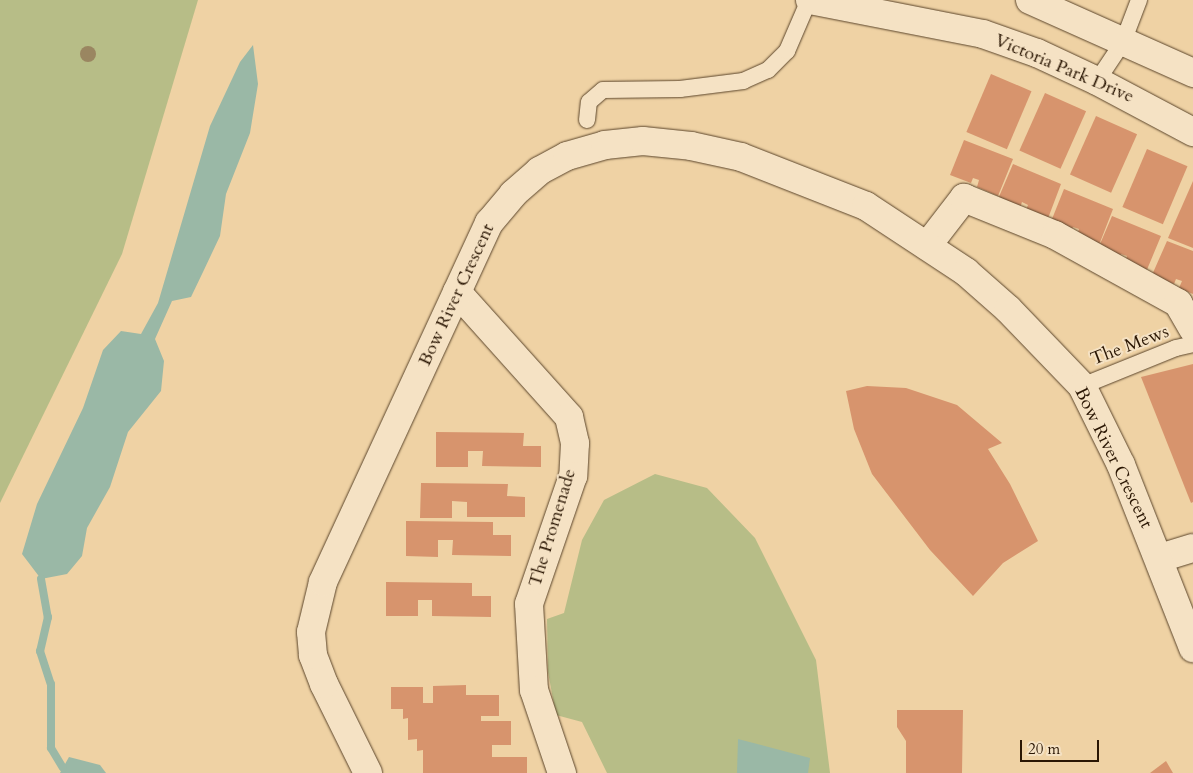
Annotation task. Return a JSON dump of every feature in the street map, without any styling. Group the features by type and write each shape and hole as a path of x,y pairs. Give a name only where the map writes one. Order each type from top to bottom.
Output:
{"street":[{"name":"Victoria Park Drive","path":"810,0 983,34 1037,53 1097,81 1193,132"},
{"path":"1030,0 1193,73"},
{"name":"Bow River Crescent","path":"368,773 324,684 314,655 311,632 314,608 323,582 489,223 512,194 539,171 566,156 597,147 643,141 691,146 741,157 805,180 866,206 966,272 1008,309 1082,386 1120,465 1160,558 1193,648"},
{"path":"927,246 964,198 1055,235 1178,303 1193,329"},
{"name":"The Promenade","path":"457,292 568,417 575,443 573,476 529,604 534,690 562,773"},
{"path":"1160,558 1193,548"}],"lane":[{"path":"586,120 588,102 603,90 680,89 743,81 768,70 787,51 810,0"},
{"path":"1097,81 1123,42 1140,0"},
{"name":"The Mews","path":"1082,386 1193,344"}],"green space":[{"path":"0,0 198,0 122,254 0,503"},
{"path":"655,474 707,488 755,538 816,660 830,773 607,773 582,722 556,715 548,672 547,619 564,613 582,540 604,500"}],"shaded area":[{"path":"253,45 258,84 250,133 226,194 220,236 191,297 172,301 155,339 164,361 161,391 128,432 110,487 87,528 82,556 67,574 41,579 22,554 37,504 83,408 103,350 121,331 141,334 158,303 210,126 240,62"},
{"path":"738,739 810,758 808,773 737,773"},
{"path":"69,757 100,765 106,773 60,773"}],"building":[{"path":"991,74 1032,91 1007,149 966,132"},
{"path":"1045,93 1086,111 1060,169 1019,151"},
{"path":"1096,116 1137,134 1111,193 1070,174"},
{"path":"964,140 1013,159 998,196 977,187 979,180 973,178 971,183 950,175"},
{"path":"1147,149 1188,166 1163,224 1122,207"},
{"path":"1013,164 1061,184 1047,221 1025,212 1028,205 1022,202 1020,208 998,199"},
{"path":"1193,181 1193,248 1168,238"},
{"path":"1064,189 1113,209 1099,245 1077,237 1079,229 1073,227 1071,232 1050,224"},
{"path":"1112,216 1161,236 1146,272 1124,264 1127,256 1121,254 1119,260 1097,251"},
{"path":"1167,241 1193,251 1193,294 1179,288 1182,281 1176,279 1174,284 1152,275"},
{"path":"1193,364 1193,502 1191,503 1141,377"},
{"path":"867,386 906,388 957,405 1002,443 988,449 1010,484 1038,541 1003,563 973,596 930,550 872,474 854,429 846,391"},
{"path":"436,432 524,433 523,446 541,446 541,467 482,466 483,451 468,451 468,467 436,467"},
{"path":"421,483 508,484 507,496 525,497 525,517 467,517 467,502 452,501 452,518 420,518"},
{"path":"406,521 493,522 493,535 511,535 511,556 452,555 453,540 438,540 438,557 406,556"},
{"path":"386,582 472,583 472,596 491,596 491,617 432,616 432,600 418,600 418,616 386,616"},
{"path":"466,685 466,695 499,695 499,716 481,716 481,721 511,721 511,745 492,745 492,757 527,757 527,773 423,773 423,750 417,751 417,739 408,740 408,718 403,719 403,709 391,709 391,687 423,687 423,703 433,703 433,686"},
{"path":"897,710 963,710 962,773 906,773 906,741 897,727"},
{"path":"1166,761 1173,773 1150,773"}],"waterway":[{"path":"41,579 48,617 40,651 51,684 51,748 63,768"}]}
